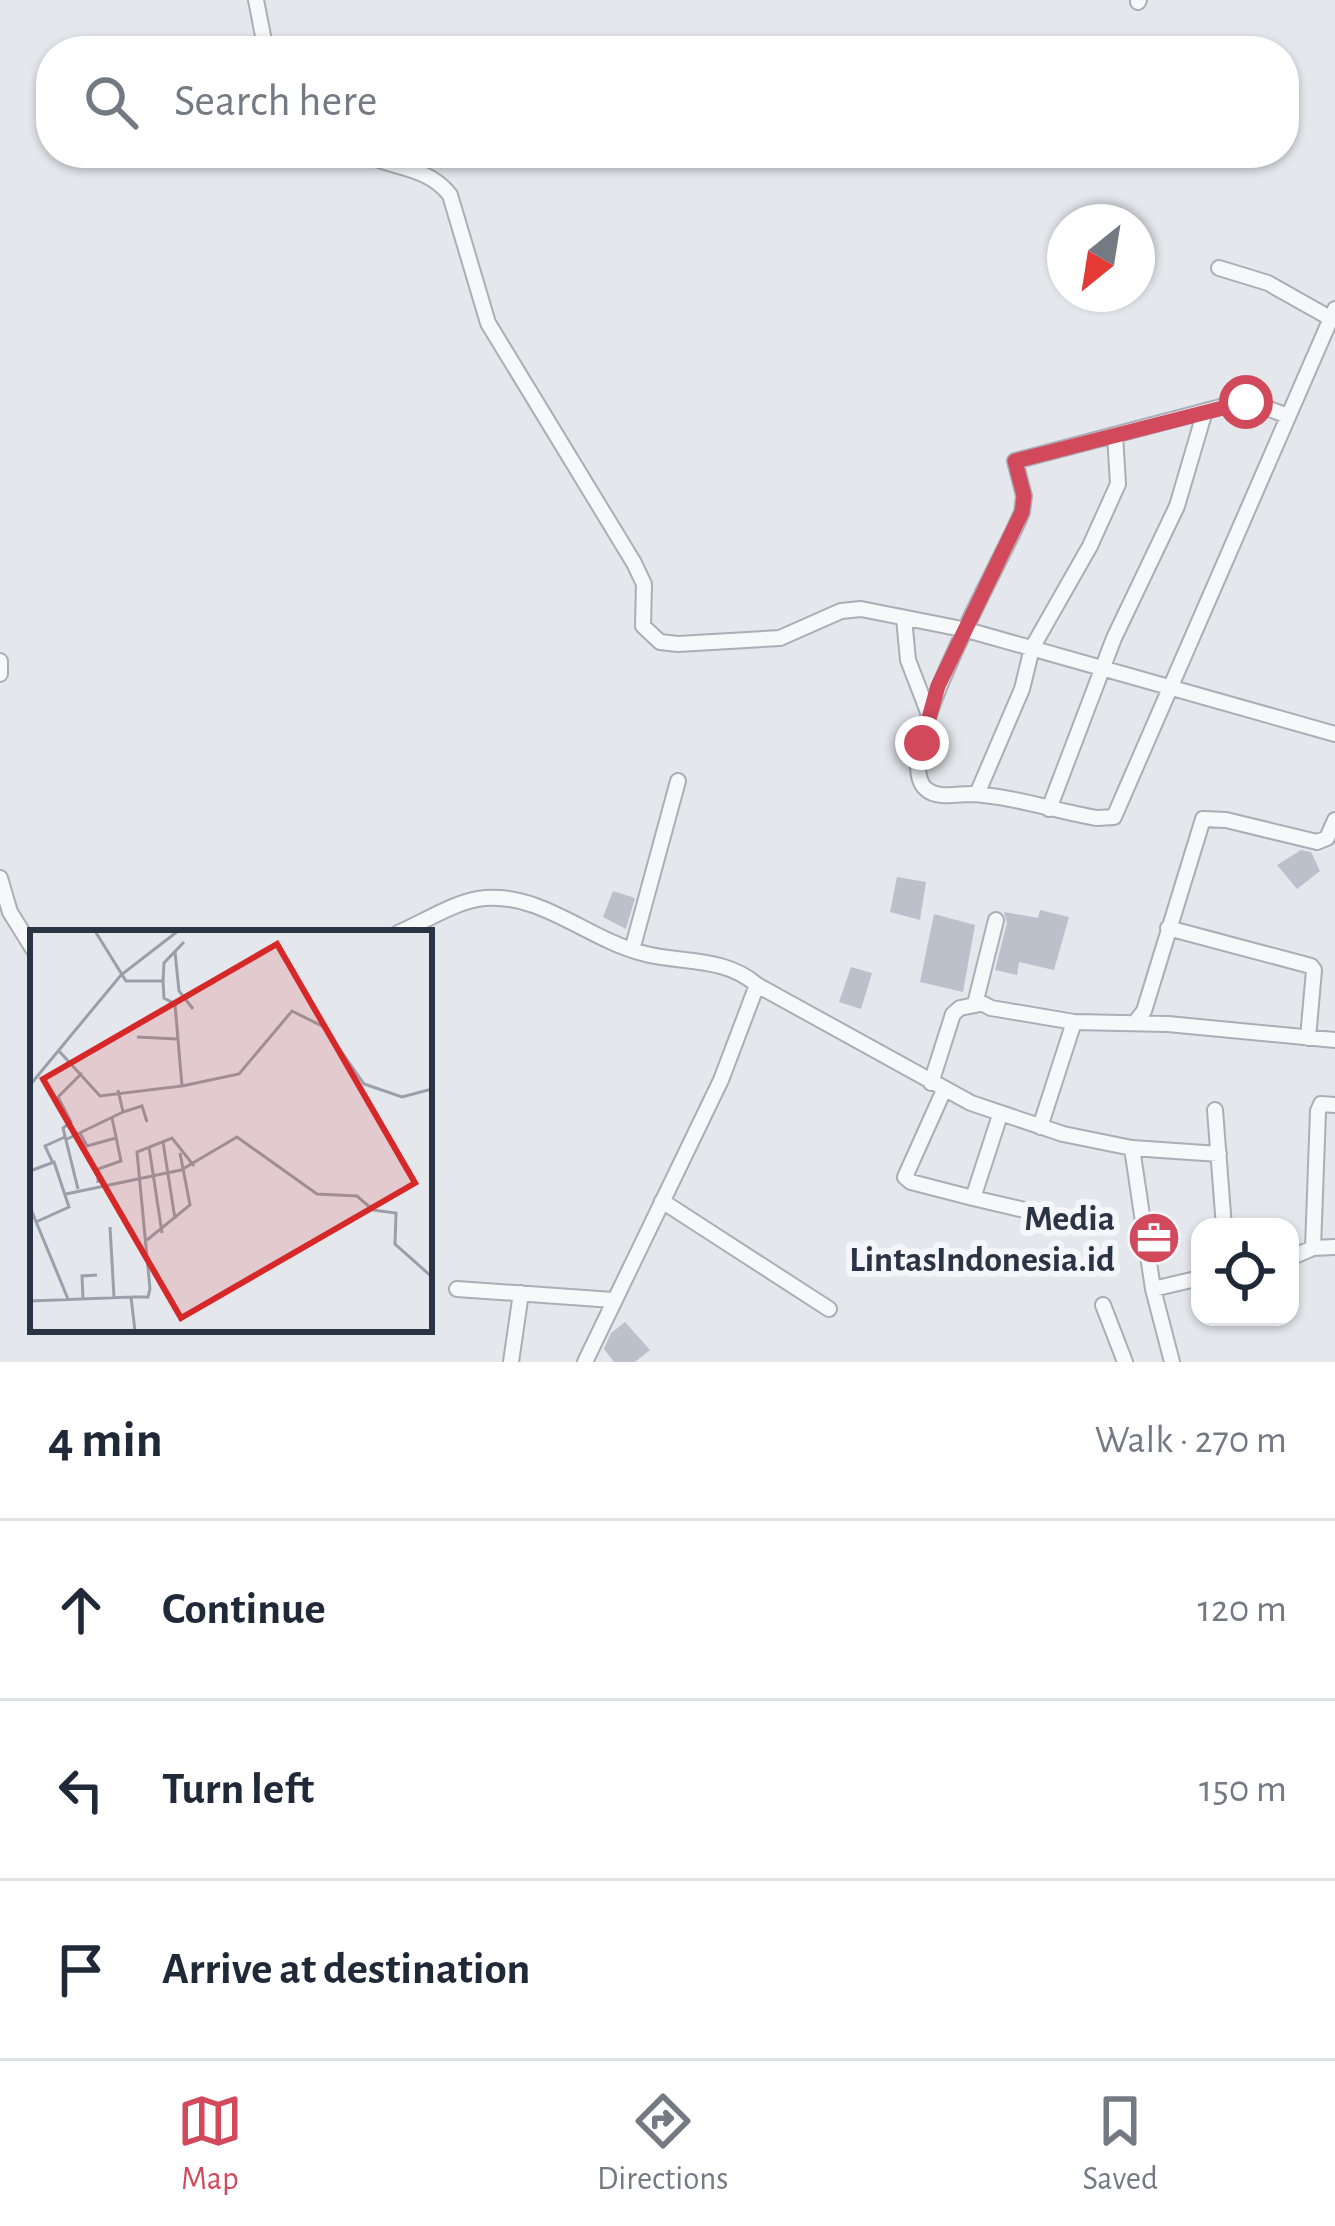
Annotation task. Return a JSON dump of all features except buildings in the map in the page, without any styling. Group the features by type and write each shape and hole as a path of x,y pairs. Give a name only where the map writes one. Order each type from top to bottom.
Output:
{"street":[{"path":"256,0 263,36"},
{"path":"406,168 440,184 450,196 488,323 643,581 643,626 652,638 678,644 780,638 841,611 861,609 967,630 1335,734"},
{"path":"1219,268 1333,313 1114,817 1097,818 977,794 934,794 923,787 917,772 928,712 1022,512 1024,496 1015,461 1246,402 1288,416"},
{"path":"1049,809 1102,668 1177,506 1205,410"},
{"path":"977,794 1022,688 1032,649 1090,546 1118,484 1114,435"},
{"path":"904,618 908,660 928,712"},
{"path":"0,661 0,674"},
{"path":"632,950 678,781"},
{"path":"1136,1022 1144,1011 1203,819 1318,842 1327,838 1335,820"},
{"path":"0,878 10,912 30,945"},
{"path":"405,930 478,898 542,909 632,950 731,967 937,1086 1000,1114 1132,1148 1219,1154"},
{"path":"980,1004 976,1000 978,982 996,920"},
{"path":"1168,928 1311,966 1308,1038"},
{"path":"585,1362 728,1065 757,985"},
{"path":"1064,1219 905,1177 937,1086 953,1014 980,1004 1074,1022 1136,1022 1335,1040"},
{"path":"1040,1127 1074,1022"},
{"path":"1313,1248 1318,1111 1321,1104 1335,1105"},
{"path":"1215,1110 1223,1218"},
{"path":"973,1198 1000,1114"},
{"path":"1132,1148 1153,1289 1172,1362"},
{"path":"662,1201 830,1309"},
{"path":"1299,1254 1335,1247"},
{"path":"1153,1289 1191,1281"},
{"path":"457,1288 613,1300"},
{"path":"511,1362 520,1292"},
{"path":"1103,1305 1125,1362"}],"place":[{"name":"Media LintasIndonesia.id","path":"1154,1238"}],"route":[{"path":"922,743 938,686 1022,512 1024,496 1015,461 1246,402"}]}
